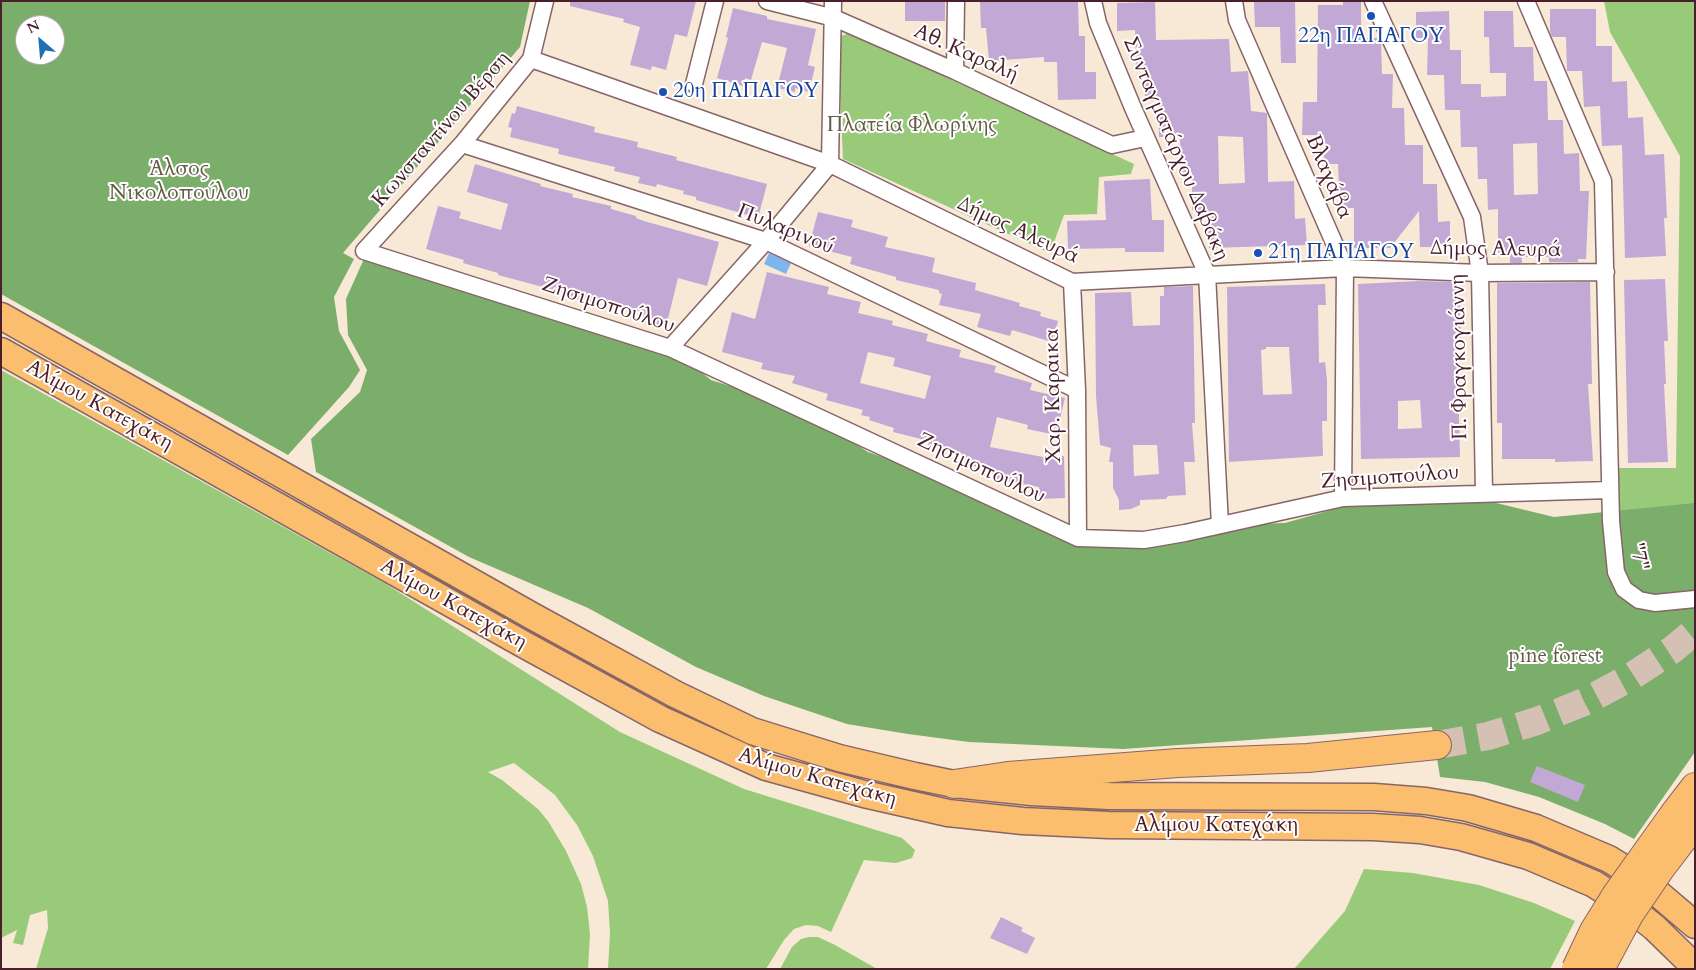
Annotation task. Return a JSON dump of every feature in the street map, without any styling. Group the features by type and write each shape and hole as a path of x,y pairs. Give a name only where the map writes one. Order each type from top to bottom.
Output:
{"highway":[{"path":"954,784 1008,776 1178,763 1308,758 1437,745"},
{"path":"1600,969 1630,913 1660,868 1685,818 1695,787"},
{"path":"1576,969 1594,931 1617,894 1685,818"}],"main road":[{"name":"Αλίμου Κατεχάκη","path":"1,316 675,694 752,731 848,760 954,784 1030,792 1100,796 1374,797 1426,801 1468,808 1536,828 1609,859 1641,879 1695,925"},
{"name":"Αλίμου Κατεχάκη","path":"1,351 531,649 677,727 766,767 864,794 948,813 1024,821 1108,825 1373,827 1420,830 1462,837 1528,856 1594,884 1625,904 1655,928 1695,967"}],"street":[{"name":"Κωνσταντίνου Βέρση","path":"364,251 462,144 531,59 545,1"},
{"path":"694,84 715,1"},
{"name":"Αθ. Καραλή","path":"767,1 834,18 1112,145 1145,138"},
{"path":"670,348 766,241 830,164 833,1"},
{"path":"955,72 956,1"},
{"name":"Συνταγματάρχου Δαβάκη","path":"1093,1 1098,22 1145,138 1207,274 1220,524"},
{"name":"Βλαχάβα","path":"1234,1 1237,20 1345,268 1343,498"},
{"name":"Π. Φραγκογιάννη","path":"1373,1 1472,217 1480,272 1484,493"},
{"name":"\"7\"","path":"1526,1 1603,181 1610,490 1616,572 1624,589 1639,600 1655,603 1695,599"},
{"name":"Δήμος Αλευρά","path":"531,59 830,164 1072,282 1345,268 1480,272 1606,272"},
{"name":"Πυλαρινού","path":"462,144 766,241 1077,390"},
{"name":"Ζησιμοπούλου","path":"364,251 670,348 1078,538 1144,540 1343,498 1610,490"},
{"name":"Χαρ. Καραικα","path":"1072,282 1077,390 1078,538"}],"green space":[{"name":"Άλσος Νικολοπούλου","path":"1,1 530,1 520,47 343,253 354,259 334,297 339,331 360,370 349,387 288,455 1,294"},
{"path":"1604,1 1695,1 1695,568 1619,547 1617,468 1676,468 1680,156 1610,32"},
{"name":"Πλατεία Φλωρίνης","path":"850,33 1134,164 1131,174 1099,177 1097,214 1064,215 1050,253 843,159 838,45 841,36"},
{"name":"pine forest","path":"367,252 672,348 711,380 802,409 868,452 971,488 1053,526 1143,540 1219,525 1285,523 1342,507 1459,494 1554,517 1695,503 1695,752 1634,839 1605,824 1539,797 1485,782 1440,777 1432,727 1123,749 969,742 847,724 764,696 696,667 588,608 469,557 316,472 311,439 360,392 367,370 348,335 346,299"},
{"path":"1,370 386,584 620,732 744,789 902,838 915,850 912,858 896,863 864,860 831,932 818,926 806,925 794,929 784,940 766,969 608,969 610,933 608,901 593,856 577,825 555,795 514,763 488,772 502,780 538,809 548,821 566,851 581,884 587,907 590,934 588,969 36,969 48,928 47,910 30,915 23,945 13,943 17,930 1,938"},
{"path":"1364,869 1413,873 1479,885 1534,903 1575,921 1550,969 1294,969 1345,911"},
{"path":"818,937 835,945 877,969 780,969 792,947 801,939"}],"water":[{"path":"769,253 791,263 786,274 764,264"}],"building":[{"path":"570,1 696,1 687,37 675,34 666,70 652,66 651,70 630,65 640,27 623,22 624,19 570,6"},
{"path":"905,1 945,2 945,21 905,21"},
{"path":"1078,1 1079,36 1085,36 1085,72 1096,72 1096,99 1058,100 1057,62 1044,62 1044,57 989,61 986,28 981,28 980,2"},
{"path":"1155,2 1156,40 1229,39 1231,72 1248,71 1251,111 1267,113 1268,182 1294,181 1295,219 1305,218 1307,245 1209,248 1206,210 1192,210 1192,172 1181,172 1180,137 1159,137 1158,101 1145,101 1144,65 1136,66 1135,30 1117,31 1117,3","holes":["1218,136 1243,137 1245,183 1219,184"]},
{"path":"1254,2 1295,2 1296,63 1281,63 1280,27 1255,27"},
{"path":"1343,2 1361,2 1361,38 1379,38 1381,43 1382,74 1393,74 1392,108 1404,108 1405,145 1423,145 1423,184 1437,184 1438,222 1450,221 1450,243 1444,243 1444,247 1420,247 1419,211 1390,248 1354,248 1354,208 1340,208 1338,164 1324,164 1324,135 1302,135 1303,102 1317,102 1318,5 1343,5"},
{"path":"733,8 767,16 767,19 816,29 808,65 815,67 809,92 795,88 795,92 777,88 787,48 762,42 751,80 745,78 743,86 717,78 728,38 726,37"},
{"path":"1550,9 1596,9 1596,46 1612,46 1612,82 1627,81 1628,118 1643,117 1645,155 1664,154 1667,218 1664,218 1666,256 1625,258 1622,145 1602,146 1600,106 1584,107 1582,71 1567,71 1566,37 1552,37 1550,31"},
{"path":"1449,11 1450,50 1461,50 1461,84 1481,84 1481,97 1506,96 1506,73 1490,73 1489,37 1484,37 1484,11 1513,11 1514,47 1533,47 1534,81 1547,81 1548,120 1563,120 1564,154 1579,153 1580,191 1589,191 1586,259 1578,259 1578,262 1549,262 1549,257 1522,257 1522,263 1510,263 1510,257 1498,257 1498,209 1488,210 1487,179 1478,179 1477,147 1461,147 1460,110 1445,110 1444,75 1427,75 1428,38 1416,38 1416,12","holes":["1537,143 1538,194 1514,195 1513,144"]},
{"path":"517,106 595,127 594,132 638,142 637,147 677,157 676,160 767,184 758,218 696,200 696,197 683,194 684,191 657,184 656,187 638,183 640,177 614,171 615,167 558,154 559,149 510,137 512,128 508,127 512,113 515,114"},
{"path":"475,164 541,184 540,186 573,194 572,197 611,206 611,209 636,216 636,218 644,221 719,242 707,286 678,278 666,327 639,321 641,312 595,299 594,304 568,297 569,294 498,275 498,273 463,263 464,260 426,249 438,206 461,212 459,218 501,230 508,204 467,192"},
{"path":"1150,179 1152,220 1164,220 1164,252 1125,252 1125,248 1068,249 1067,221 1106,220 1104,181"},
{"path":"818,212 853,220 851,227 888,237 885,247 935,258 932,272 976,283 975,290 1020,303 1019,306 1041,312 1040,316 1058,321 1052,342 1012,330 1010,336 977,327 981,314 939,305 942,294 939,293 939,290 896,280 896,277 850,264 852,257 809,246"},
{"path":"767,272 829,287 827,294 861,302 858,313 893,321 892,325 928,334 926,341 961,350 959,357 996,366 994,372 1032,383 1030,390 1065,398 1056,435 1027,429 1028,425 997,417 990,447 1043,457 1064,456 1065,498 1039,499 1039,487 996,479 998,472 965,464 966,456 928,446 929,441 893,432 894,428 869,420 870,417 861,415 863,410 826,400 828,394 792,383 795,376 761,369 763,363 722,352 732,312 755,319","holes":["868,352 895,358 893,366 931,376 925,399 860,383"]},
{"path":"1665,279 1668,341 1664,341 1666,384 1664,384 1668,462 1628,463 1624,280"},
{"path":"1418,281 1459,282 1461,341 1457,342 1460,457 1361,459 1358,284","holes":["1420,400 1422,428 1398,429 1398,401"]},
{"path":"1590,282 1592,384 1588,384 1593,461 1555,462 1555,459 1502,459 1502,423 1497,423 1497,283"},
{"path":"1325,284 1326,305 1318,305 1319,363 1325,362 1327,380 1327,421 1322,421 1323,456 1229,462 1227,287","holes":["1266,347 1289,347 1292,394 1263,395 1261,350 1266,349"]},
{"path":"1193,286 1195,423 1192,423 1195,462 1184,462 1186,495 1168,496 1166,499 1140,500 1140,505 1131,509 1119,510 1119,500 1113,488 1113,462 1109,462 1111,448 1100,445 1096,396 1095,293 1131,292 1133,326 1160,325 1160,296 1164,296 1164,287","holes":["1133,445 1157,445 1159,474 1134,476"]},
{"path":"1537,766 1585,785 1578,802 1530,782"},
{"path":"1001,917 1023,928 1021,931 1035,938 1027,954 990,938"}],"tunnel":[{"path":"1437,745 1488,736 1537,721 1584,702 1629,678 1672,650 1695,631"}],"place":[{"name":"22η ΠΑΠΑΓΟΥ","path":"1371,16"},
{"name":"20η ΠΑΠΑΓΟΥ","path":"663,92"},
{"name":"21η ΠΑΠΑΓΟΥ","path":"1258,253"}]}
